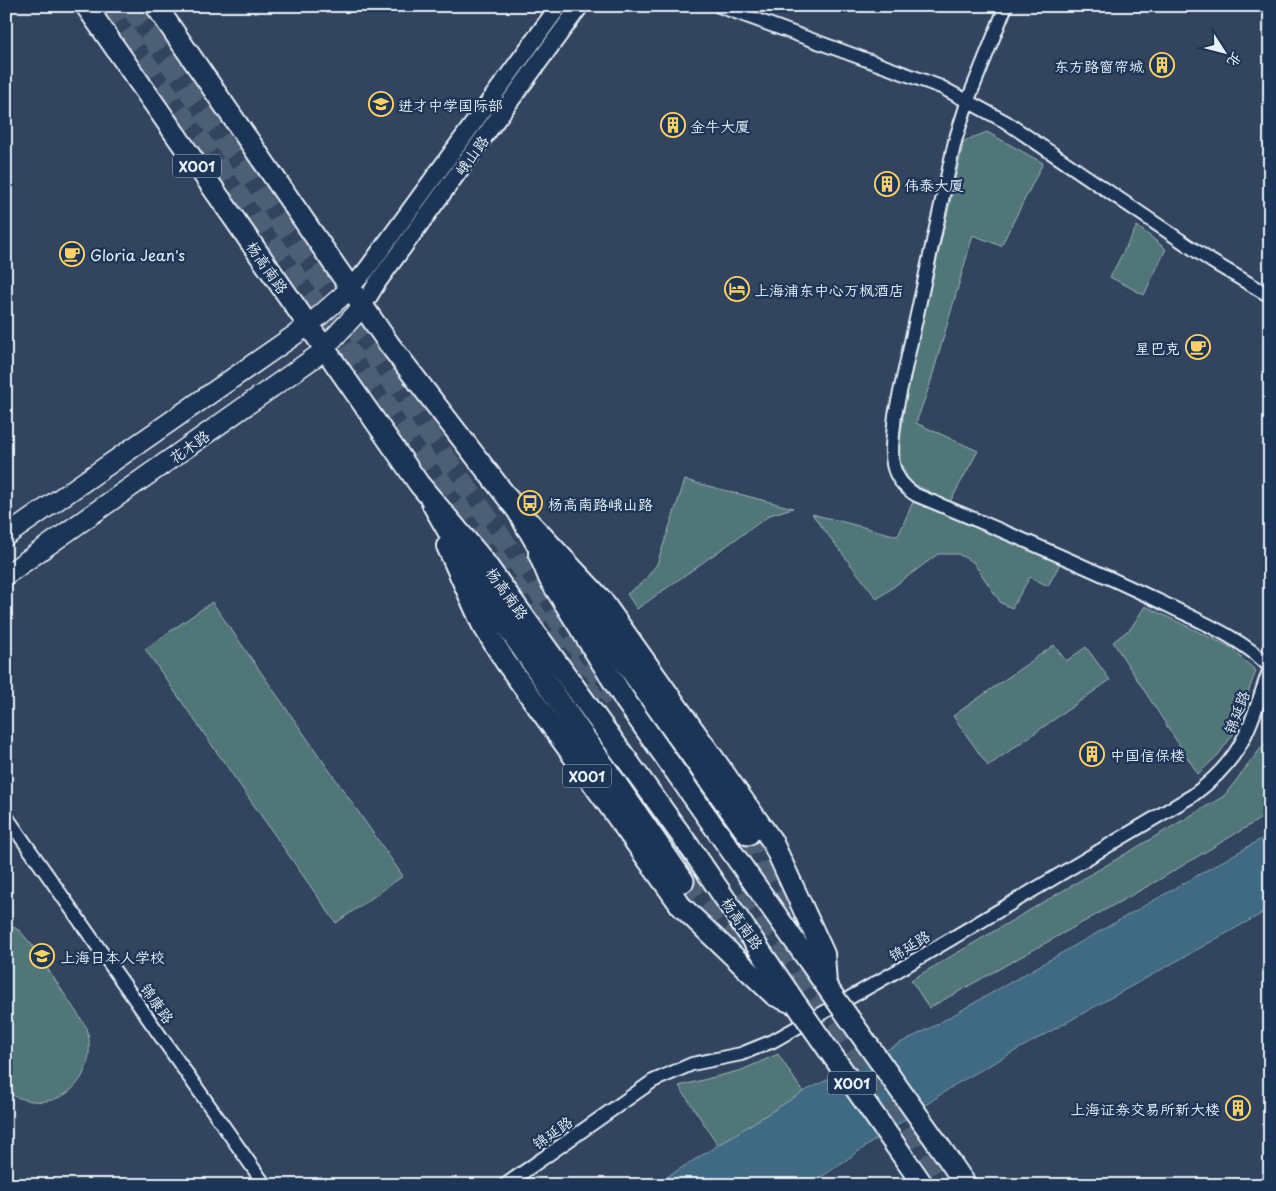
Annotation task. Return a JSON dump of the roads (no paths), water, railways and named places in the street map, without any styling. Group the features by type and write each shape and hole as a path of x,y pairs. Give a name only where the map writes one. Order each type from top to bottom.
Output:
{"highway":[{"path":"433,504 483,591 683,881"},
{"path":"520,514 539,547 588,610 748,834"}],"main road":[{"name":"杨高南路","path":"86,6 433,504 484,560 694,853 797,1005 923,1185"},
{"name":"杨高南路","path":"156,6 389,344 520,514 550,580 625,700 966,1185"},
{"name":"花木路","path":"6,536 309,325 350,289"},
{"name":"花木路","path":"6,575 310,360 363,306"},
{"name":"X001","path":"433,504 450,554 465,581 482,624 505,661 675,898 691,918 774,995 797,1005"},
{"name":"X001","path":"520,514 601,599 772,841 824,954 827,988"}],"street":[{"name":"峨山路","path":"350,289 367,269 559,6"},
{"name":"峨山路","path":"363,306 376,283 580,6"},
{"path":"718,6 941,87 968,100 1006,122 1211,261 1270,296"},
{"path":"1006,6 968,100 955,141 895,416 892,458 898,481 916,495 1130,587 1237,639 1254,651 1270,667"},
{"name":"锦延路","path":"505,1185 653,1081 692,1064 741,1054 772,1041 896,971 1192,796 1215,779 1234,758 1244,740 1270,667"},
{"name":"锦康路","path":"6,816 265,1185"}],"water":[{"path":"1270,834 1270,909 956,1084 810,1185 654,1185 803,1092 932,1027"}],"tunnel":[{"path":"105,6 596,701"},
{"path":"130,6 614,699"},
{"path":"748,834 784,919"},
{"path":"683,881 753,947"},
{"path":"735,897 943,1185"}],"place":[{"name":"东方路窗帘城","path":"1162,65"},
{"name":"进才中学国际部","path":"381,104"},
{"name":"金牛大厦","path":"673,125"},
{"name":"伟泰大厦","path":"887,184"},
{"name":"Gloria Jean's","path":"72,254"},
{"name":"上海浦东中心万枫酒店","path":"737,289"},
{"name":"星巴克","path":"1198,347"},
{"name":"杨高南路峨山路","path":"530,503"},
{"name":"中国信保楼","path":"1092,754"},
{"name":"上海日本人学校","path":"42,956"},
{"name":"上海证券交易所新大楼","path":"1238,1108"}]}
